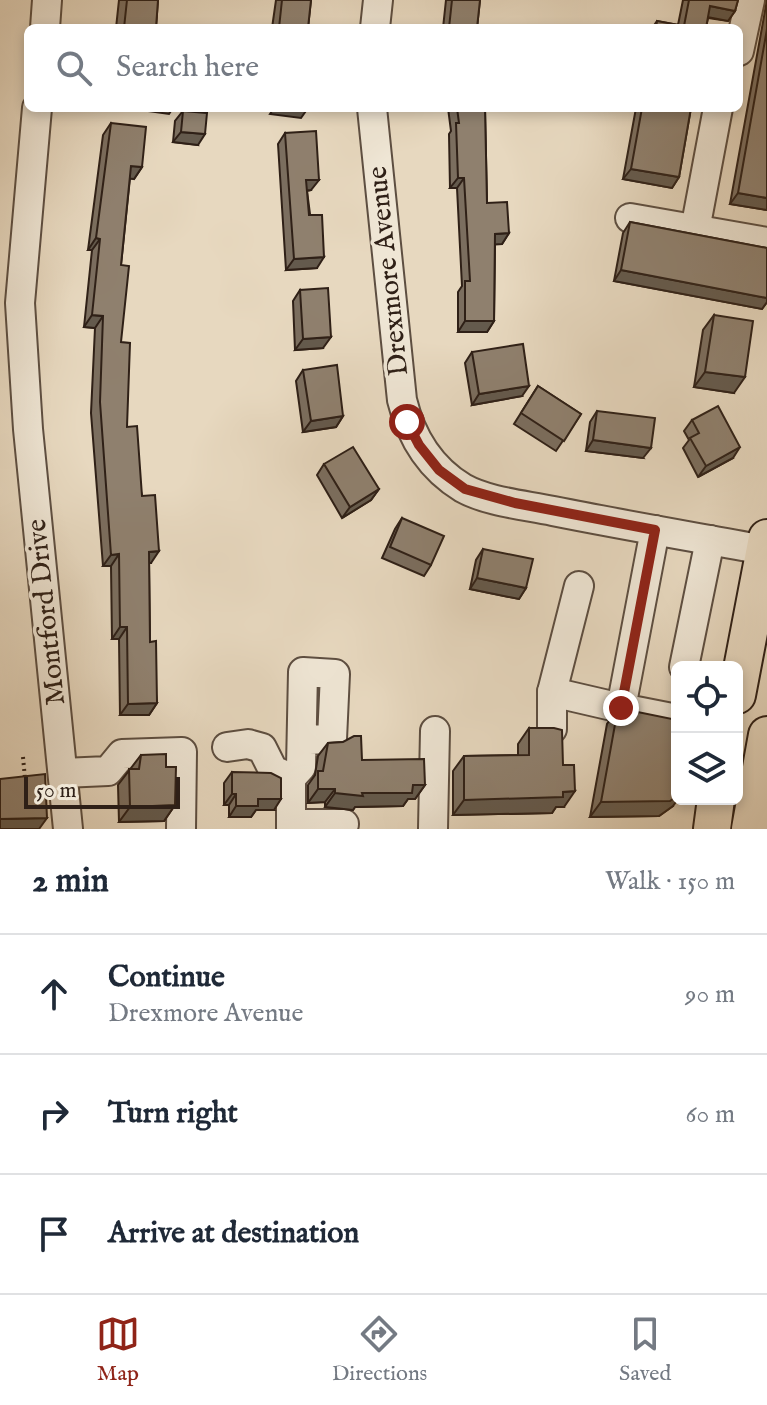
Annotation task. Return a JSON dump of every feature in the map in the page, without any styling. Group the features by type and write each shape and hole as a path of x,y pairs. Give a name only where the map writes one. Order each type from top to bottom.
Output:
{"main road":[{"path":"743,664 766,544"},
{"path":"750,829 767,735"},
{"path":"712,829 715,805"}],"street":[{"path":"45,24 47,0"},
{"path":"375,24 378,0"},
{"path":"743,32 750,0"},
{"name":"Montford Drive","path":"37,112 20,303 28,429 68,829"},
{"name":"Drexmore Avenue","path":"372,112 402,400 407,422 419,445 439,470 465,489 515,503 710,540 766,544"},
{"path":"695,230 717,112"},
{"path":"630,218 767,242"},
{"path":"621,708 655,530"},
{"path":"685,661 710,540"},
{"path":"552,729 552,692 579,586"},
{"path":"552,692 621,708 671,713"},
{"path":"433,829 435,731"},
{"path":"302,740 301,767 291,778 291,827 344,824"},
{"path":"227,747 248,744 262,748 273,770 291,778"},
{"path":"63,773 108,771 122,754 182,752 181,829"}],"path":[{"path":"23,757 26,786"}],"building":[{"path":"127,0 158,0 156,24 124,24"},
{"path":"282,0 311,0 308,24 279,24"},
{"path":"452,0 480,0 477,24 449,24"},
{"path":"689,0 738,0 735,11 710,6 707,24 684,24"},
{"path":"767,29 767,198 738,193"},
{"path":"183,112 207,113 205,134 181,132"},
{"path":"458,112 485,112 487,203 507,202 509,233 495,234 494,321 465,321 465,281 470,281 464,178 458,178 456,123 459,123"},
{"path":"641,112 690,112 679,177 631,169"},
{"path":"111,123 146,127 142,167 131,166 121,265 129,266 121,342 130,343 127,427 137,426 142,496 155,495 159,551 149,552 150,642 156,641 157,703 128,704 127,627 120,627 119,554 111,555 100,402 103,316 92,315 100,239 96,238"},
{"path":"316,131 319,180 306,180 309,215 322,215 324,257 294,259 285,133"},
{"path":"630,222 767,248 767,298 621,270"},
{"path":"328,288 331,337 303,339 300,290"},
{"path":"714,315 753,321 745,377 705,372"},
{"path":"523,344 529,386 479,394 472,352"},
{"path":"337,365 343,416 311,421 303,370"},
{"path":"538,386 581,414 564,441 521,413"},
{"path":"718,406 740,447 706,466 690,438 699,433 692,420"},
{"path":"597,411 655,418 651,448 593,440"},
{"path":"353,447 379,489 350,507 324,464"},
{"path":"402,518 444,536 431,565 390,547"},
{"path":"483,549 533,559 526,588 477,578"},
{"path":"618,708 671,719 671,800 601,802"},
{"path":"529,728 562,730 563,765 574,765 575,791 563,792 563,797 464,800 464,756 529,755"},
{"path":"361,736 362,760 424,759 425,785 413,785 412,793 362,793 363,796 335,793 335,789 318,789 318,771 323,771 328,743 343,742"},
{"path":"166,754 166,767 176,767 175,805 130,807 129,769 139,769 141,755"},
{"path":"232,772 271,773 281,778 281,799 258,799 258,806 236,806 236,794 232,794"},
{"path":"45,774 47,818 0,819 0,779"}],"route":[{"path":"407,422 419,445 439,470 465,489 515,503 655,530 621,708"}]}
